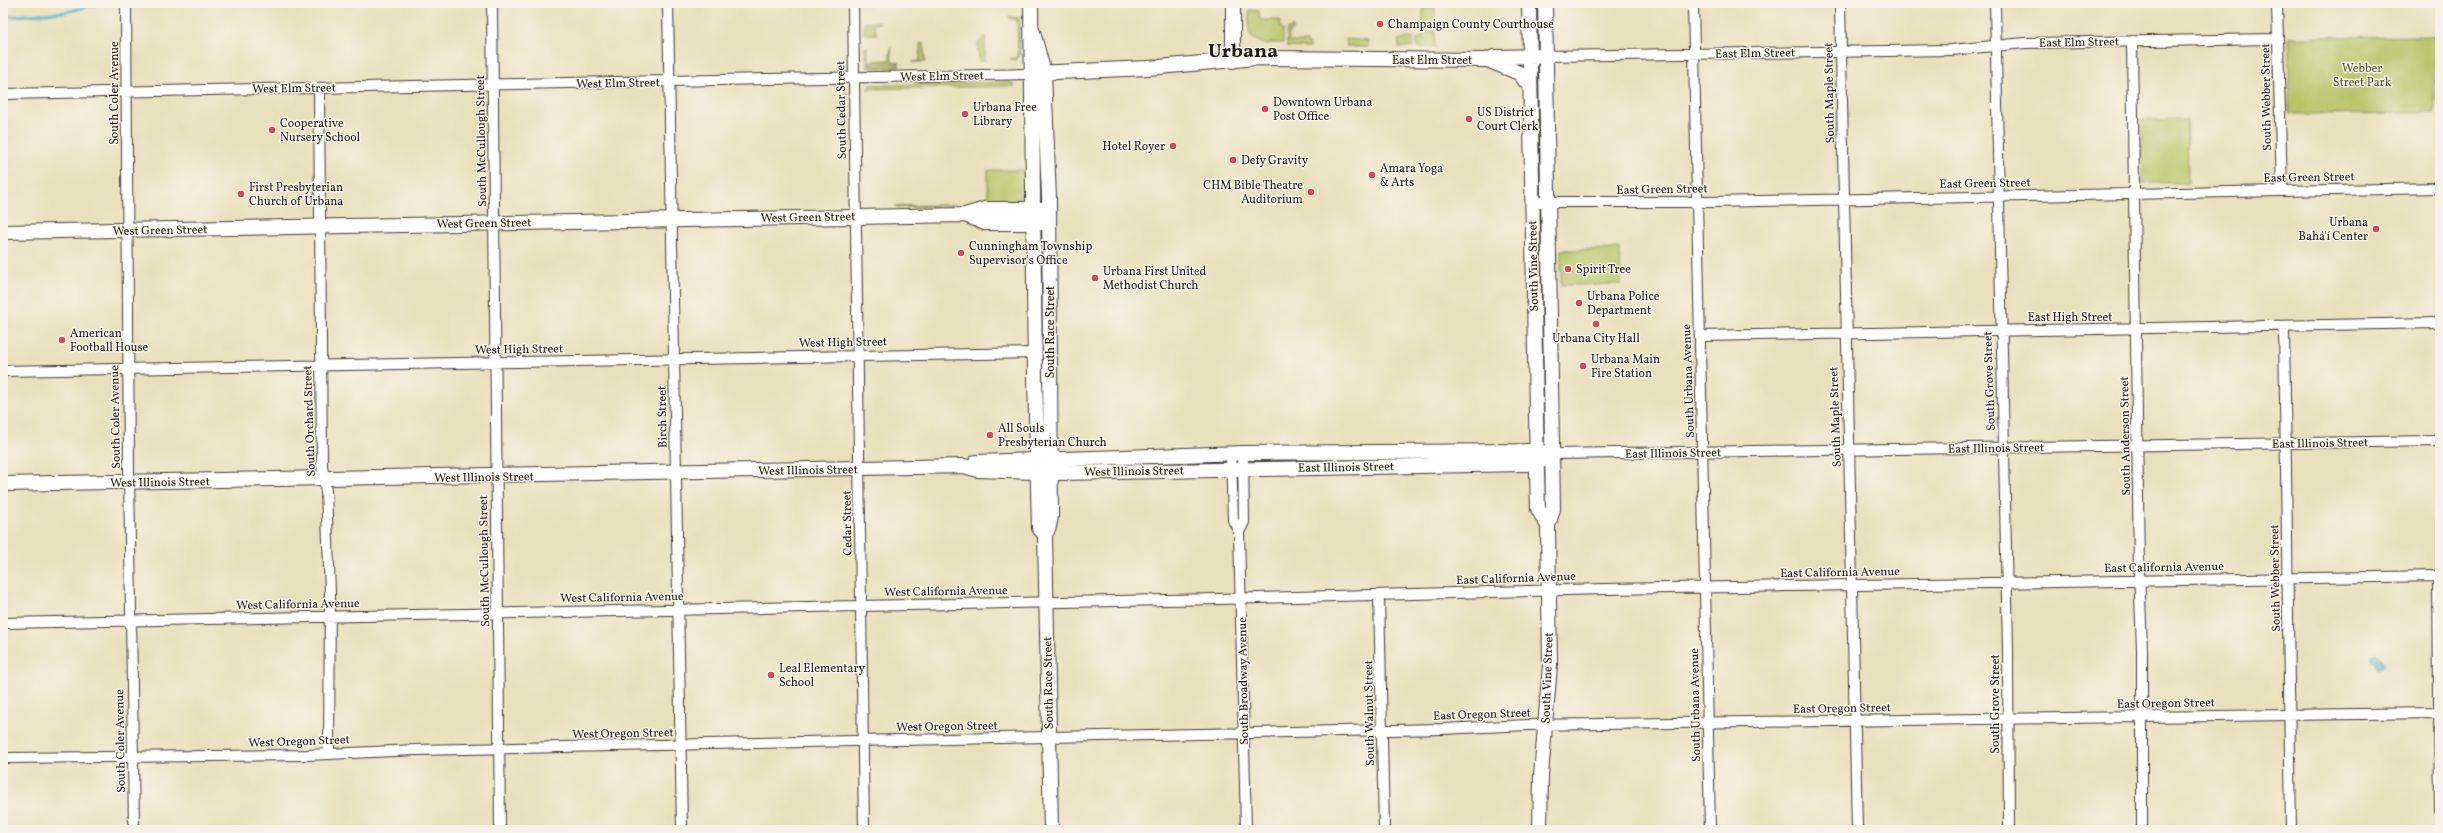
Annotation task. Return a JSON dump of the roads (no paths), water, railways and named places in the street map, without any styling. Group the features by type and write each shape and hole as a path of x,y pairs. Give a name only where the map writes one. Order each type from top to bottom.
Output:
{"street":[{"name":"South Coler Avenue","path":"126,3 129,482 134,830"},
{"name":"South McCullough Street","path":"492,3 500,830"},
{"name":"Birch Street","path":"668,3 682,830"},
{"name":"South Cedar Street","path":"853,3 856,216"},
{"name":"South Race Street","path":"1032,3 1033,32 1049,216 1045,466 1039,528 1045,535 1051,830"},
{"path":"1233,3 1233,61"},
{"name":"South Vine Street","path":"1529,3 1536,457 1538,509 1548,526"},
{"name":"South Vine Street","path":"1540,830 1541,776 1550,665 1548,526 1553,509 1545,3"},
{"name":"South Urbana Avenue","path":"1693,3 1704,452 1704,587 1710,830"},
{"name":"South Maple Street","path":"1840,3 1846,333 1856,721 1857,830"},
{"name":"South Grove Street","path":"1995,3 1997,196 2004,448 2009,830"},
{"name":"South Webber Street","path":"2277,3 2282,191"},
{"name":"East Elm Street","path":"1233,61 1256,58 1486,60 1494,57 1529,56 1952,50 1996,47 2025,43 2278,39"},
{"name":"South Anderson Street","path":"2132,41 2133,194 2139,446 2142,830"},
{"path":"1486,60 1512,69 1523,77 1530,87"},
{"name":"West Elm Street","path":"3,94 670,82 1037,73 1148,68 1233,61"},
{"name":"South Race Street","path":"1037,73 1034,209 1036,353 1045,466"},
{"name":"South Orchard Street","path":"319,88 320,365 322,466 326,491 329,617 329,753"},
{"name":"East Green Street","path":"1531,202 1698,202 2440,188"},
{"name":"West Green Street","path":"3,232 965,215 986,209 1034,209 1049,216"},
{"name":"West Green Street","path":"965,215 985,223 1034,223 1049,216"},
{"name":"Cedar Street","path":"856,216 864,830"},
{"path":"1533,275 1550,274"},
{"name":"East High Street","path":"1700,336 2440,323"},
{"name":"South Webber Street","path":"2284,326 2291,830"},
{"name":"West High Street","path":"3,371 674,358 1036,353"},
{"path":"1535,378 1552,378"},
{"name":"East Illinois Street","path":"1238,469 1480,458 1536,457 1553,454 2440,442"},
{"name":"East Illinois Street","path":"1237,453 1394,450 1480,458"},
{"name":"West Illinois Street","path":"1045,466 1237,453"},
{"name":"South Broadway Avenue","path":"1237,453 1238,469 1233,520 1239,532 1246,830"},
{"name":"West Illinois Street","path":"3,484 859,469 964,466 979,461 1045,466 1238,469"},
{"path":"2439,576 2440,811"},
{"name":"East California Avenue","path":"1241,599 1704,587 2439,576"},
{"name":"South Walnut Street","path":"1379,595 1384,830"},
{"name":"West California Avenue","path":"3,623 860,605 1241,599"},
{"name":"East Oregon Street","path":"1244,733 1546,725 2439,712"},
{"name":"West Oregon Street","path":"3,758 133,757 863,740 1244,733"}],"water":[{"path":"2377,653 2384,666 2378,670 2371,657"}],"waterway":[{"path":"3,17 66,12 102,3"}],"place":[{"name":"Champaign County Courthouse","path":"1380,24"},
{"name":"Downtown Urbana Post Office","path":"1265,109"},
{"name":"Urbana Free Library","path":"965,114"},
{"name":"US District Court Clerk","path":"1469,119"},
{"name":"Cooperative Nursery School","path":"272,130"},
{"name":"Hotel Royer","path":"1173,146"},
{"name":"Defy Gravity","path":"1233,160"},
{"name":"Amara Yoga & Arts","path":"1372,175"},
{"name":"CHM Bible Theatre Auditorium","path":"1311,192"},
{"name":"First Presbyterian Church of Urbana","path":"241,194"},
{"name":"Urbana Bahá'í Center","path":"2376,229"},
{"name":"Cunningham Township Supervisor's Office","path":"961,253"},
{"name":"Spirit Tree","path":"1568,269"},
{"name":"Urbana First United Methodist Church","path":"1095,278"},
{"name":"Urbana Police Department","path":"1579,303"},
{"name":"Urbana City Hall","path":"1596,324"},
{"name":"American Football House","path":"62,340"},
{"name":"Urbana Main Fire Station","path":"1583,366"},
{"name":"All Souls Presbyterian Church","path":"990,435"},
{"name":"Leal Elementary School","path":"771,675"}],"district":[{"name":"Urbana","path":"1243,50"}],"park label":[{"name":"Webber Street Park","path":"2362,75"}]}
